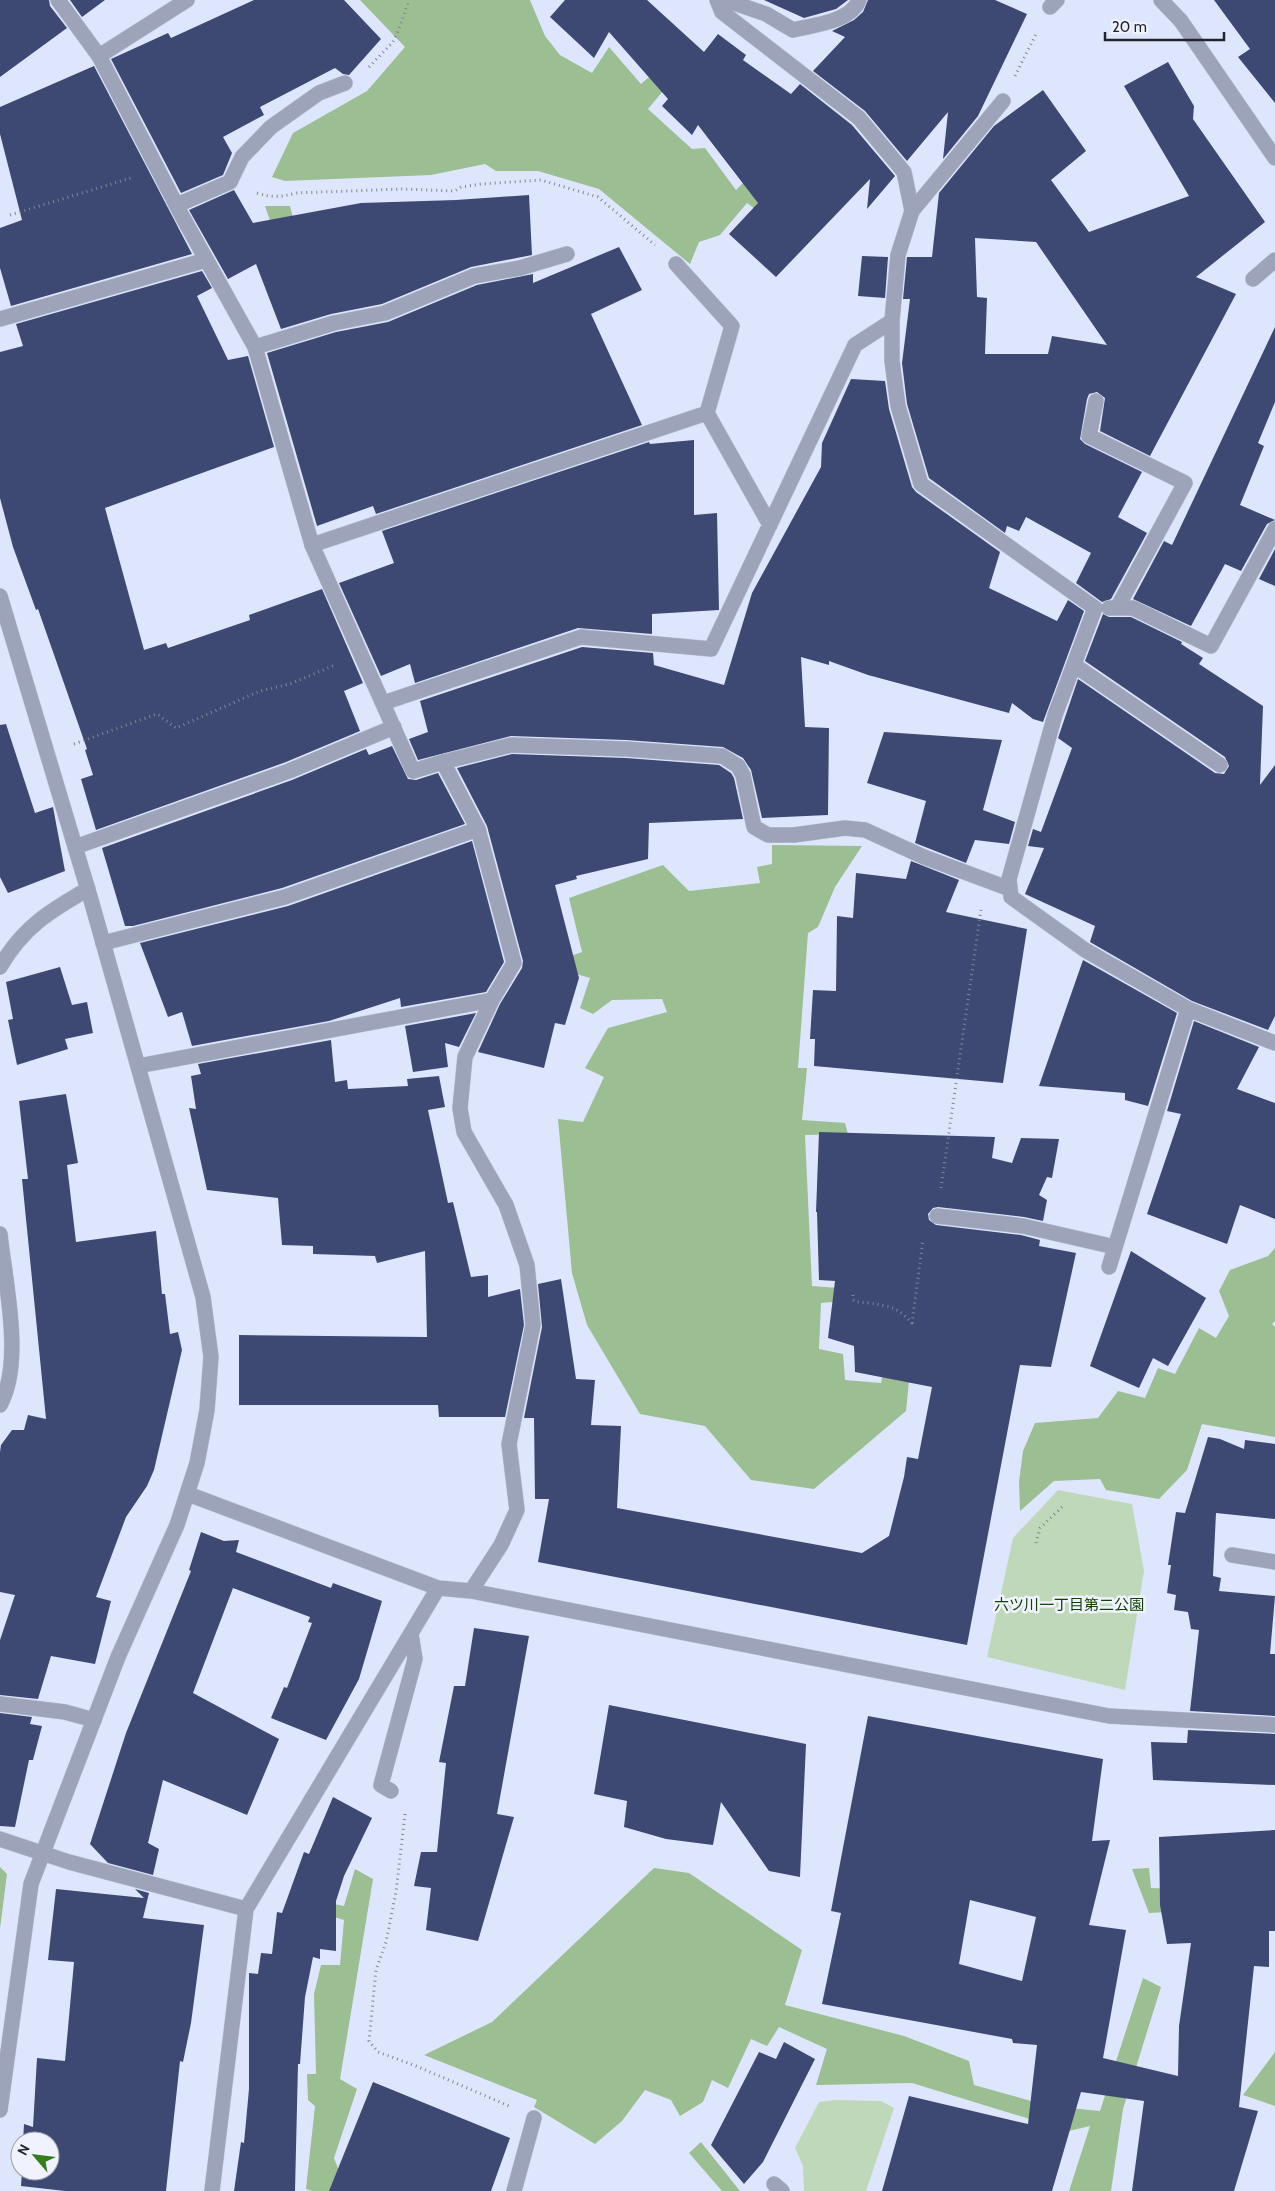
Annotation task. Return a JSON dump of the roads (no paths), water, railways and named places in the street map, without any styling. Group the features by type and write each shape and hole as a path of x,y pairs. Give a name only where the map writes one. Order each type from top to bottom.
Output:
{"street":[{"path":"58,0 99,56 206,260 255,347 312,545 413,770 511,745 626,749 722,756 732,761 741,770 748,790 754,827 768,835 794,835 845,828 865,830 924,857 1010,889"},
{"path":"99,56 188,0"},
{"path":"717,0 722,12 859,118 904,172 912,211"},
{"path":"725,0 766,14 793,30 842,17 859,0"},
{"path":"1161,0 1181,21 1275,158"},
{"path":"177,205 230,182 242,157 271,127 319,93 345,83"},
{"path":"1003,101 912,211 898,255 892,321 892,361 898,406 921,484 1095,608 1133,608 1211,646 1275,529"},
{"path":"255,347 334,323 385,313 474,276 520,268 566,254"},
{"path":"0,319 206,260"},
{"path":"1253,280 1275,260"},
{"path":"676,264 732,326 707,413 770,524"},
{"path":"383,703 581,637 711,650 855,345 892,321"},
{"path":"1096,401 1089,436 1185,484 1117,608"},
{"path":"312,545 707,413"},
{"path":"0,596 88,889 203,1297 211,1357 207,1410 197,1463 188,1494 177,1525 118,1657 31,1884 0,2110"},
{"path":"1095,608 1055,715 1009,878 1011,897 1085,950 1188,1009 1275,1043"},
{"path":"1074,665 1220,765"},
{"path":"75,847 289,771 394,727"},
{"path":"443,762 478,829 514,963 492,1000 465,1057 462,1116 464,1132 506,1205 527,1265 533,1325 509,1444 517,1510 501,1545 471,1591"},
{"path":"103,943 285,896 478,829"},
{"path":"0,967 11,949 45,915 88,889"},
{"path":"138,1066 492,1000"},
{"path":"1109,1267 1188,1009"},
{"path":"937,1216 1023,1226 1115,1247"},
{"path":"0,1234 13,1346 11,1376 0,1405"},
{"path":"188,1494 438,1588 471,1591 1109,1716 1275,1725"},
{"path":"1232,1555 1275,1562"},
{"path":"212,2191 246,1910 438,1588"},
{"path":"391,1791 381,1785 415,1659 411,1634"},
{"path":"0,1704 64,1712 94,1720"},
{"path":"0,1838 69,1862 246,1910"},
{"path":"514,2191 534,2118"}],"park label":[{"name":"六ツ川一丁目第二公園","path":"1069,1605"}]}
